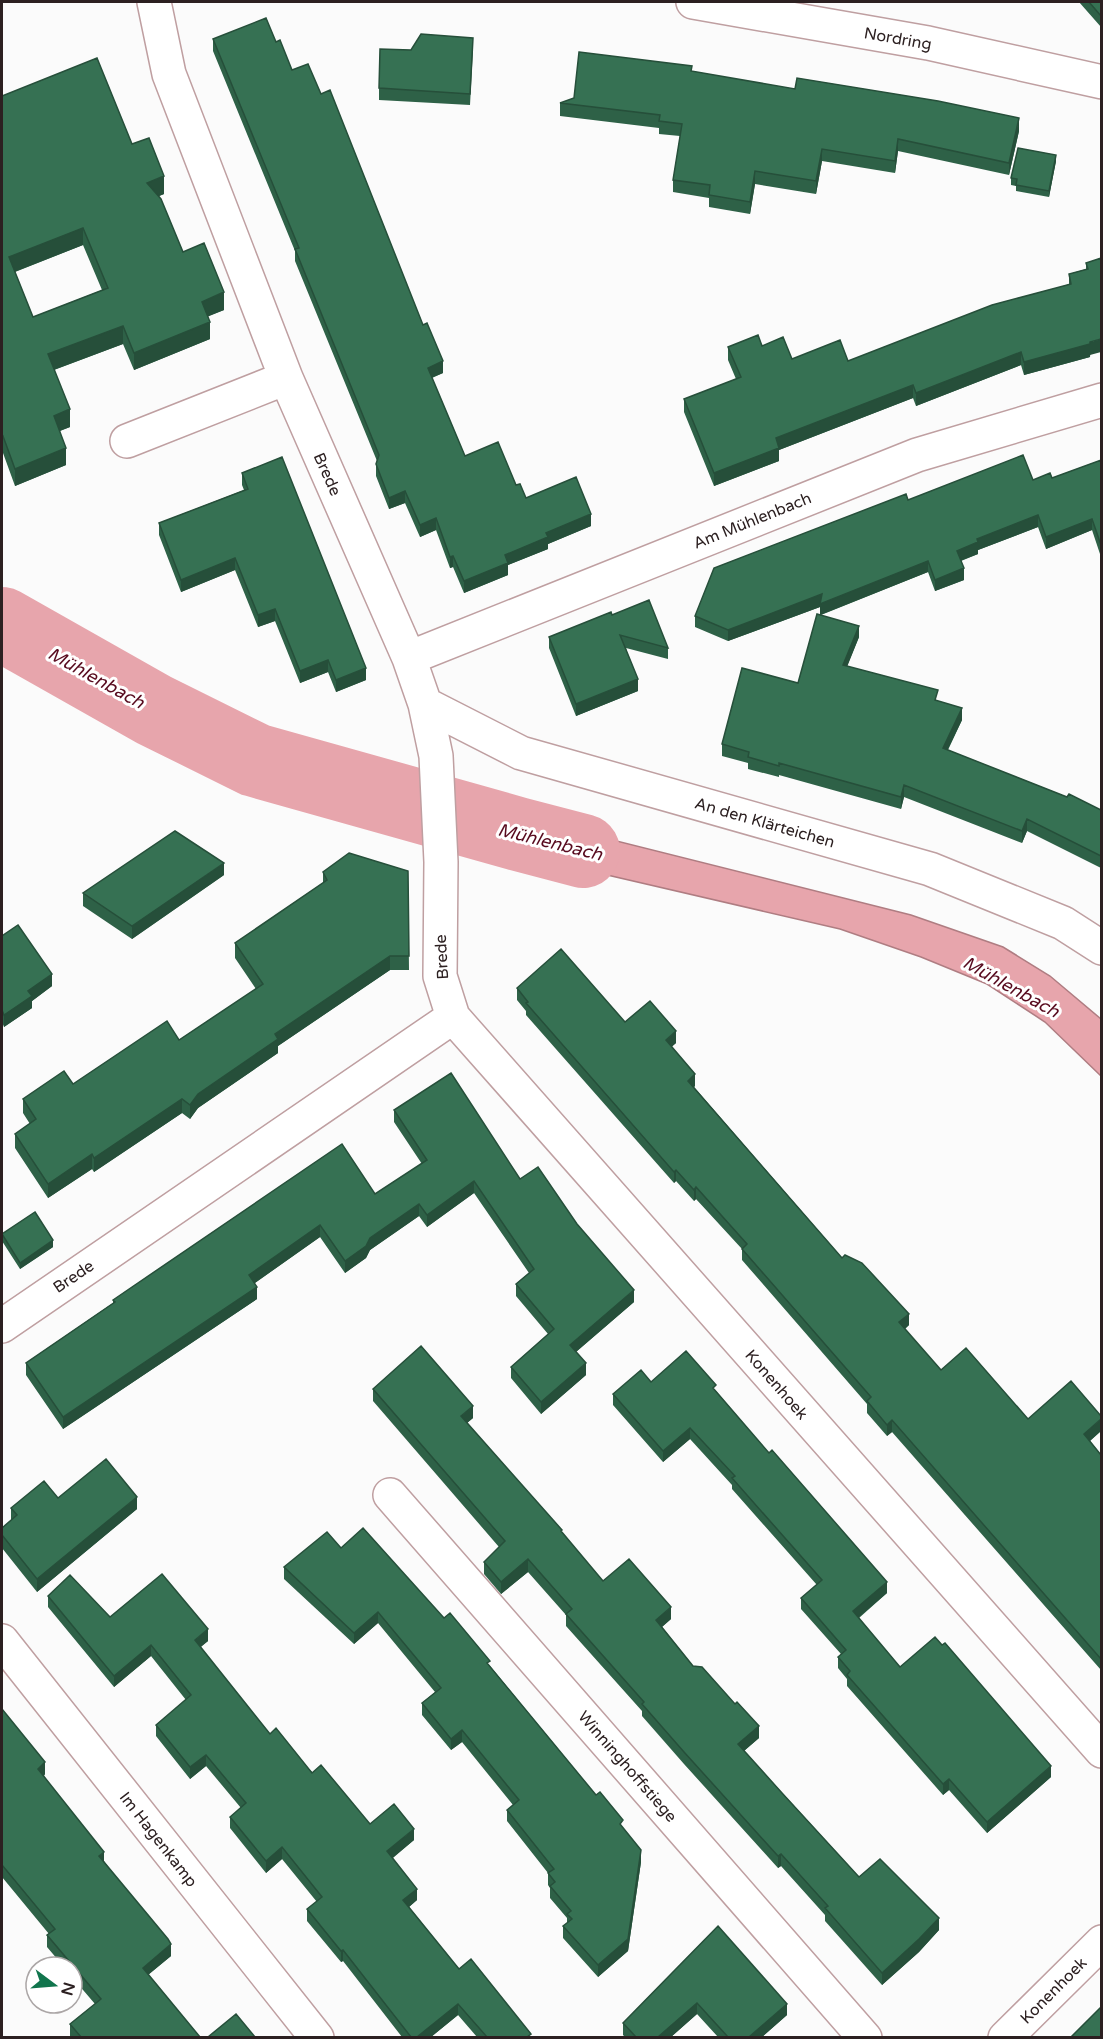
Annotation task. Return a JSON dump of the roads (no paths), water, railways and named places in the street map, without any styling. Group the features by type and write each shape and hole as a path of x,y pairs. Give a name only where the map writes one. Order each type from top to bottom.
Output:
{"street":[{"name":"Brede","path":"2,1326 453,1017 440,976 441,862 436,756 425,704 409,657 286,378 169,74 154,2"},
{"name":"Nordring","path":"693,2 928,43 1101,82"},
{"path":"128,441 286,378"},
{"name":"Am Mühlenbach","path":"409,657 917,455 1101,400"},
{"name":"An den Klärteichen","path":"425,704 521,753 930,869 1063,923 1101,948"},
{"name":"Konenhoek","path":"453,1017 1101,1751"},
{"name":"Winninghoffstiege","path":"390,1495 865,2037"},
{"name":"Im Hagenkamp","path":"2,1641 316,2037"},
{"name":"Konenhoek","path":"1005,2037 1101,1942"}],"water":[{"path":"485,808 911,915 1003,947 1050,976 1101,1019 1101,1076 1045,1022 987,984 921,957 840,929 482,846"}],"waterway":[{"name":"Mühlenbach","path":"2,624 154,710 255,760 583,851"}]}
